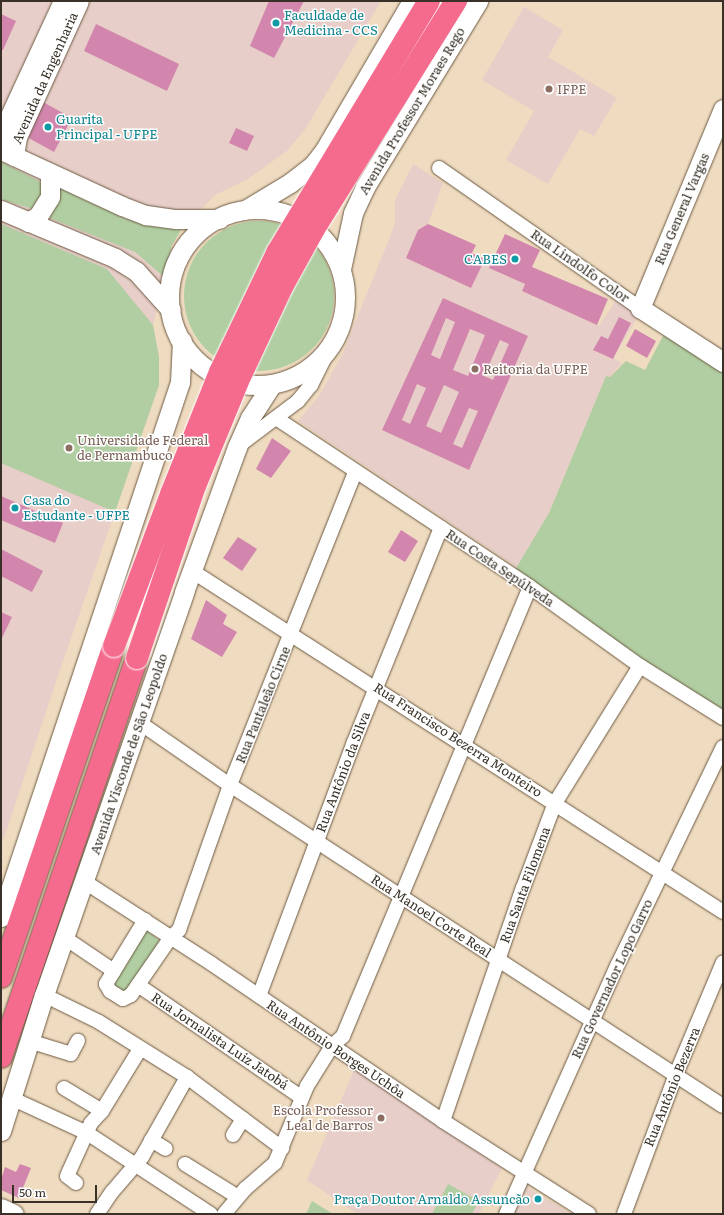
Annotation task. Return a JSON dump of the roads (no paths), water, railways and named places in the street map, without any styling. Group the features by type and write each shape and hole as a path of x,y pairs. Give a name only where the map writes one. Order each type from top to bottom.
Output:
{"highway":[{"path":"1,977 114,646 171,494 220,372 277,253 429,1"},
{"name":"Avenida Visconde de São Leopoldo","path":"1,1057 195,486 238,380 282,287 314,229 456,1"}],"main road":[{"name":"Avenida da Engenharia","path":"1,135 63,1"},
{"name":"Avenida da Engenharia","path":"8,153 17,137 80,1"},
{"path":"245,210 276,211 304,222 327,243 341,269 346,288 345,308 340,327 331,345 314,364 292,378 272,384 252,385 223,380 199,364 182,341 171,310 170,285 178,255 198,231 220,219 245,210 290,183 313,165 324,151 412,1"},
{"name":"Avenida Professor Moraes Rego","path":"341,269 353,213 365,187 478,1"},
{"name":"Rua General Vargas","path":"640,308 720,128 723,109"},
{"path":"8,153 50,174 146,214 176,219 220,219"},
{"path":"28,222 38,216 47,202 51,186 50,174"},
{"path":"1,210 115,258 136,271 171,310"},
{"name":"Rua Lindolfo Color","path":"640,308 723,362"},
{"path":"1,917 180,382 182,341"},
{"name":"Avenida Visconde de São Leopoldo","path":"1,1131 44,995 85,882 192,571 237,447 250,418 272,384"},
{"path":"1,1208 14,1214"}],"street":[{"name":"Rua Lindolfo Color","path":"439,168 640,308"},
{"path":"237,447 276,418 290,410 311,385 331,345"},
{"name":"Rua Costa Sepúlveda","path":"276,418 530,587 640,666 723,718"},
{"name":"Rua Pantaleão Cirne","path":"114,971 107,988 121,998 127,999 171,937 179,930 230,785 355,472"},
{"name":"Rua Antônio da Silva","path":"259,996 316,841 376,687 441,528"},
{"name":"Rua Francisco Bezerra Monteiro","path":"192,571 291,632 662,874 723,912"},
{"path":"185,1164 234,1208 271,1168 282,1148 301,1097 332,1046 343,1036 403,897 464,744 530,587"},
{"name":"Rua Santa Filomena","path":"443,1121 498,960 555,803 640,666"},
{"name":"Rua Manoel Corte Real","path":"140,723 230,785 723,1106"},
{"name":"Rua Governador Lopo Garro","path":"506,1214 592,1021 723,747"},
{"name":"Rua Antônio Borges Uchôa","path":"85,882 171,937 443,1121 588,1214"},
{"path":"65,938 114,971 145,920"},
{"name":"Rua Antônio Bezerra","path":"624,1214 676,1074 723,962"},
{"name":"Rua Jornalista Luiz Jatobá","path":"138,985 301,1097"},
{"path":"44,995 99,1022 187,1077 282,1148"},
{"path":"29,1041 72,1054 78,1041"},
{"path":"76,1183 67,1176 91,1123 102,1111 140,1049"},
{"path":"97,1214 112,1192 136,1166 187,1077"},
{"path":"64,1088 102,1111"},
{"path":"11,1098 87,1134 211,1214"},
{"path":"233,1135 243,1119"},
{"path":"151,1140 166,1149"}],"place":[{"name":"Faculdade de Medicina - CCS","path":"276,23"},
{"name":"IFPE","path":"549,89"},
{"name":"Guarita Principal - UFPE","path":"48,127"},
{"name":"CABES","path":"515,259"},
{"name":"Reitoria da UFPE","path":"475,369"},
{"name":"Universidade Federal de Pernambuco","path":"69,448"},
{"name":"Casa do Estudante - UFPE","path":"15,508"},
{"name":"Escola Professor Leal de Barros","path":"381,1118"},
{"name":"Praça Doutor Arnaldo Assuncão","path":"538,1199"}]}
